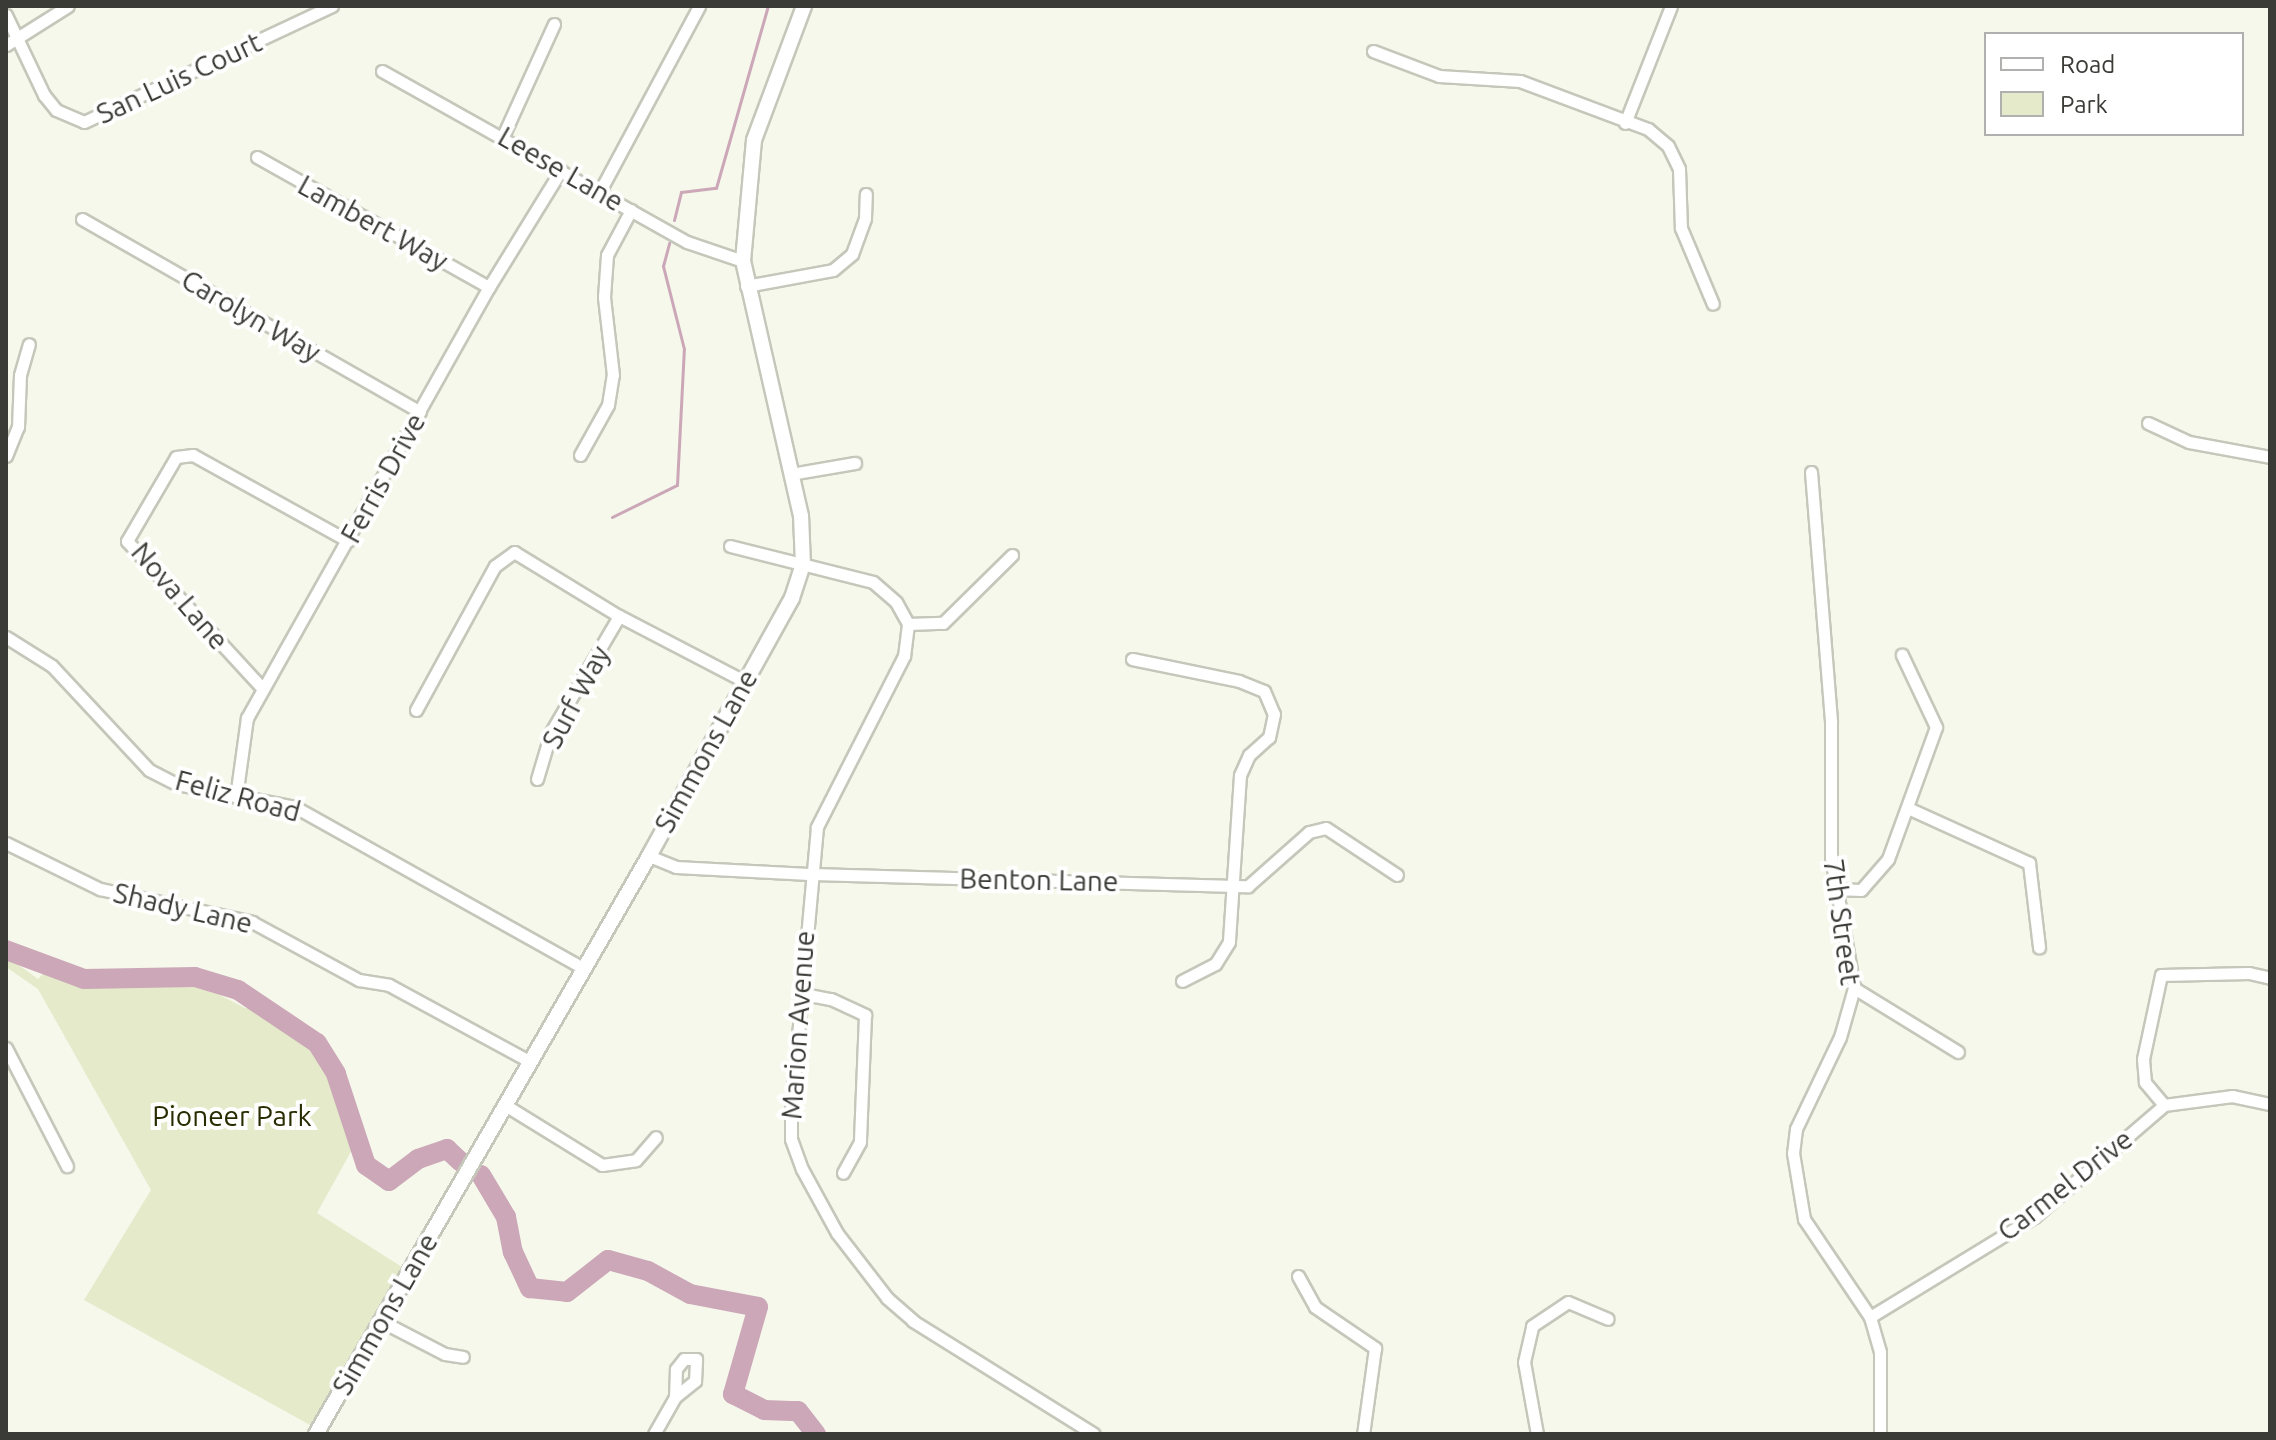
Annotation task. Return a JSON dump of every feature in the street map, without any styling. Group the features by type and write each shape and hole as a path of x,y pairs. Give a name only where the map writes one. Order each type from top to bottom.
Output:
{"street":[{"path":"6,45 68,6"},
{"name":"San Luis Court","path":"18,39 44,95 56,110 84,122 332,6"},
{"path":"600,191 699,6"},
{"name":"Simmons Lane","path":"316,1434 581,967 649,856 792,598 803,565 801,516 746,286 743,261 754,140 804,6"},
{"path":"1625,123 1671,6"},
{"path":"6,15 18,39"},
{"path":"503,136 554,24"},
{"path":"1373,51 1439,76 1520,81 1625,123 1648,129 1668,146 1679,169 1681,228 1713,304"},
{"name":"Leese Lane","path":"382,71 503,136 687,242 743,261"},
{"name":"Lambert Way","path":"257,157 489,287"},
{"name":"Ferris Drive","path":"236,797 247,718 489,287 561,170"},
{"path":"746,286 833,270 852,254 865,218 866,194"},
{"path":"580,455 608,405 613,375 604,297 607,255 631,210"},
{"name":"Carolyn Way","path":"82,219 420,412"},
{"path":"6,456 18,427 20,375 29,344"},
{"path":"2148,423 2189,442 2270,457"},
{"name":"Nova Lane","path":"263,689 127,541 176,457 193,455 348,541"},
{"path":"791,474 855,463"},
{"name":"7th Street","path":"1811,472 1831,722 1834,889 1854,988 1840,1037 1796,1129 1793,1153 1804,1219 1870,1317 1880,1352 1880,1434"},
{"path":"730,546 873,582 896,602 908,624 943,623 1012,555"},
{"path":"416,710 495,566 514,552 619,616 744,681"},
{"name":"Surf Way","path":"537,779 551,732 619,616"},
{"name":"Marion Avenue","path":"908,624 904,656 823,806 809,874 791,1139 837,1233 874,1284 913,1321 1094,1434"},
{"name":"Feliz Road","path":"6,637 52,666 149,770 177,784 295,807 581,967"},
{"path":"1834,889 1861,890 1888,859 1910,809 1936,727 1902,655"},
{"path":"1132,659 1239,681 1264,691 1274,714 1269,737 1249,755 1240,775 1229,942 1215,964 1182,981"},
{"path":"1910,809 2029,863 2039,947"},
{"name":"Benton Lane","path":"649,856 676,867 809,874 1248,886 1309,832 1326,828 1397,875"},
{"name":"Shady Lane","path":"6,843 100,889 252,922 359,980 389,985 529,1061"},
{"path":"2270,978 2249,973 2161,975 2143,1059 2145,1082 2164,1105 2232,1096 2270,1104"},
{"path":"1854,988 1958,1052"},
{"path":"799,993 831,999 865,1015 860,1142 843,1173"},
{"path":"6,1048 67,1166"},
{"path":"505,1105 602,1165 636,1160 656,1137"},
{"name":"Carmel Drive","path":"1870,1317 2034,1217 2164,1105"},
{"path":"1298,1276 1315,1307 1375,1348 1363,1434"},
{"path":"1537,1434 1524,1362 1532,1326 1568,1302 1608,1319"},
{"path":"381,1321 445,1354 463,1357"},
{"path":"654,1434 675,1397"}],"green space":[{"name":"Pioneer Park","path":"6,956 38,979 48,969 170,979 210,990 245,1008 286,1016 317,1043 332,1086 353,1106 359,1137 317,1213 402,1267 310,1425 84,1300 151,1190 38,989 6,967"}],"waterway":[{"path":"674,220 681,192 716,188 768,6"},
{"path":"612,517 677,485 684,349 663,266 669,243"},
{"path":"6,950 84,979 195,977 238,990 317,1043 336,1074 366,1165 389,1181 418,1159 447,1149 461,1162"},
{"path":"481,1175 506,1217 513,1252 530,1288 567,1292 608,1260 648,1271 690,1294 758,1307 733,1394 764,1410 798,1411 816,1434"}]}
